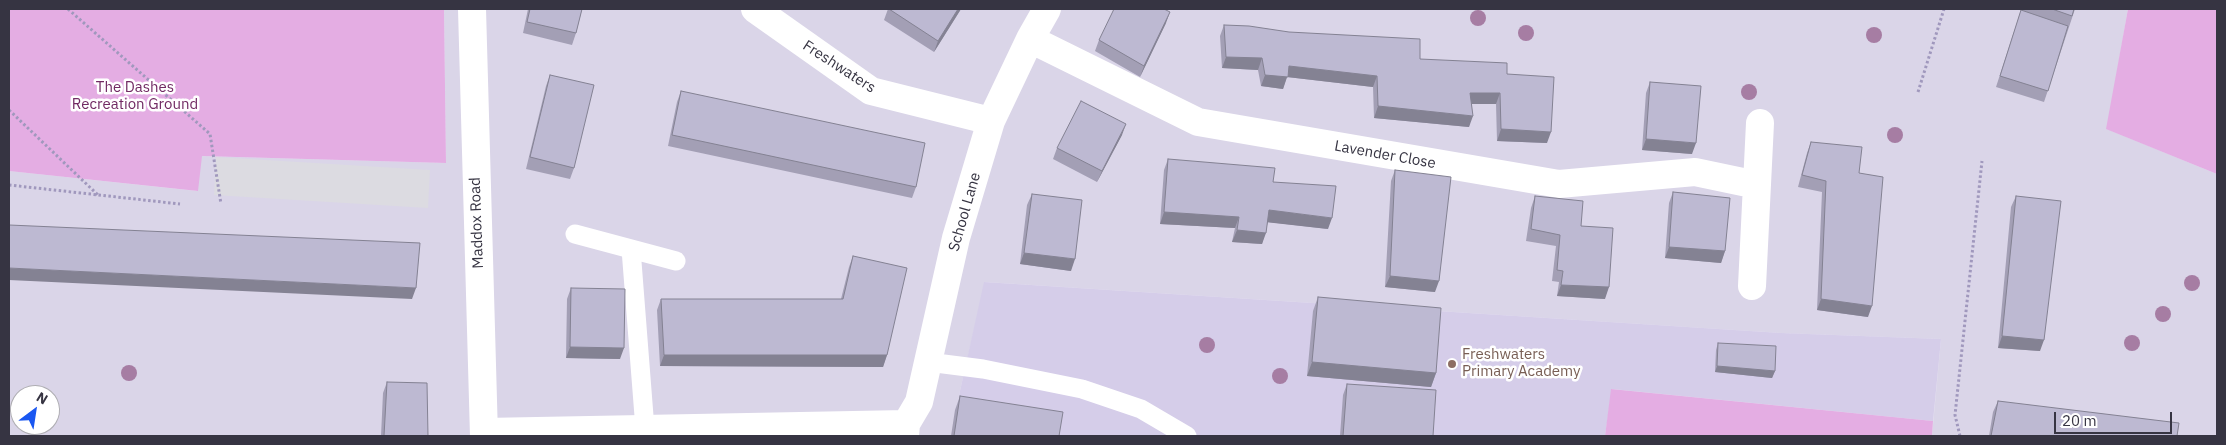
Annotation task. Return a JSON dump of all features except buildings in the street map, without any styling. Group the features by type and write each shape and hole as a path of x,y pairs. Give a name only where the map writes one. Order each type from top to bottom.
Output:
{"street":[{"name":"Maddox Road","path":"472,9 484,434"},
{"name":"Freshwaters","path":"754,9 871,92 991,121"},
{"name":"School Lane","path":"905,430 919,402 956,238 991,121 1030,39 1047,9"},
{"name":"Lavender Close","path":"1030,39 1198,122 1559,184 1695,172 1757,185"},
{"path":"1752,286 1760,123"},
{"path":"484,434 645,429 678,432 905,430"}],"lane":[{"path":"575,234 676,261"},
{"path":"631,249 645,429"},
{"path":"928,362 983,369 1082,389 1141,409 1187,436"}],"path":[{"path":"68,9 210,134 221,204"},
{"path":"1918,92 1944,9"},
{"path":"9,110 99,196"},
{"path":"1960,436 1955,415 1982,161"},
{"path":"9,185 180,204"}],"shaded area":[{"path":"444,9 2128,9 2107,129 2217,174 2217,436 1932,436 1941,339 1781,333 985,282 960,391 953,436 9,436 9,171 197,191 201,156 446,163"},
{"path":"216,157 430,170 428,208 214,195"},
{"name":"Freshwaters Primary Academy","path":"984,282 1781,333 1941,339 1933,421 1612,389 1605,436 953,436 960,391"}],"green space":[{"name":"The Dashes Recreation Ground","path":"9,9 444,9 446,163 202,156 198,191 9,171"},
{"path":"2128,9 2217,9 2217,174 2106,129"},
{"path":"1611,389 1933,421 1932,436 1605,436"}],"place":[{"name":"Freshwaters Primary Academy","path":"1452,364"}]}
